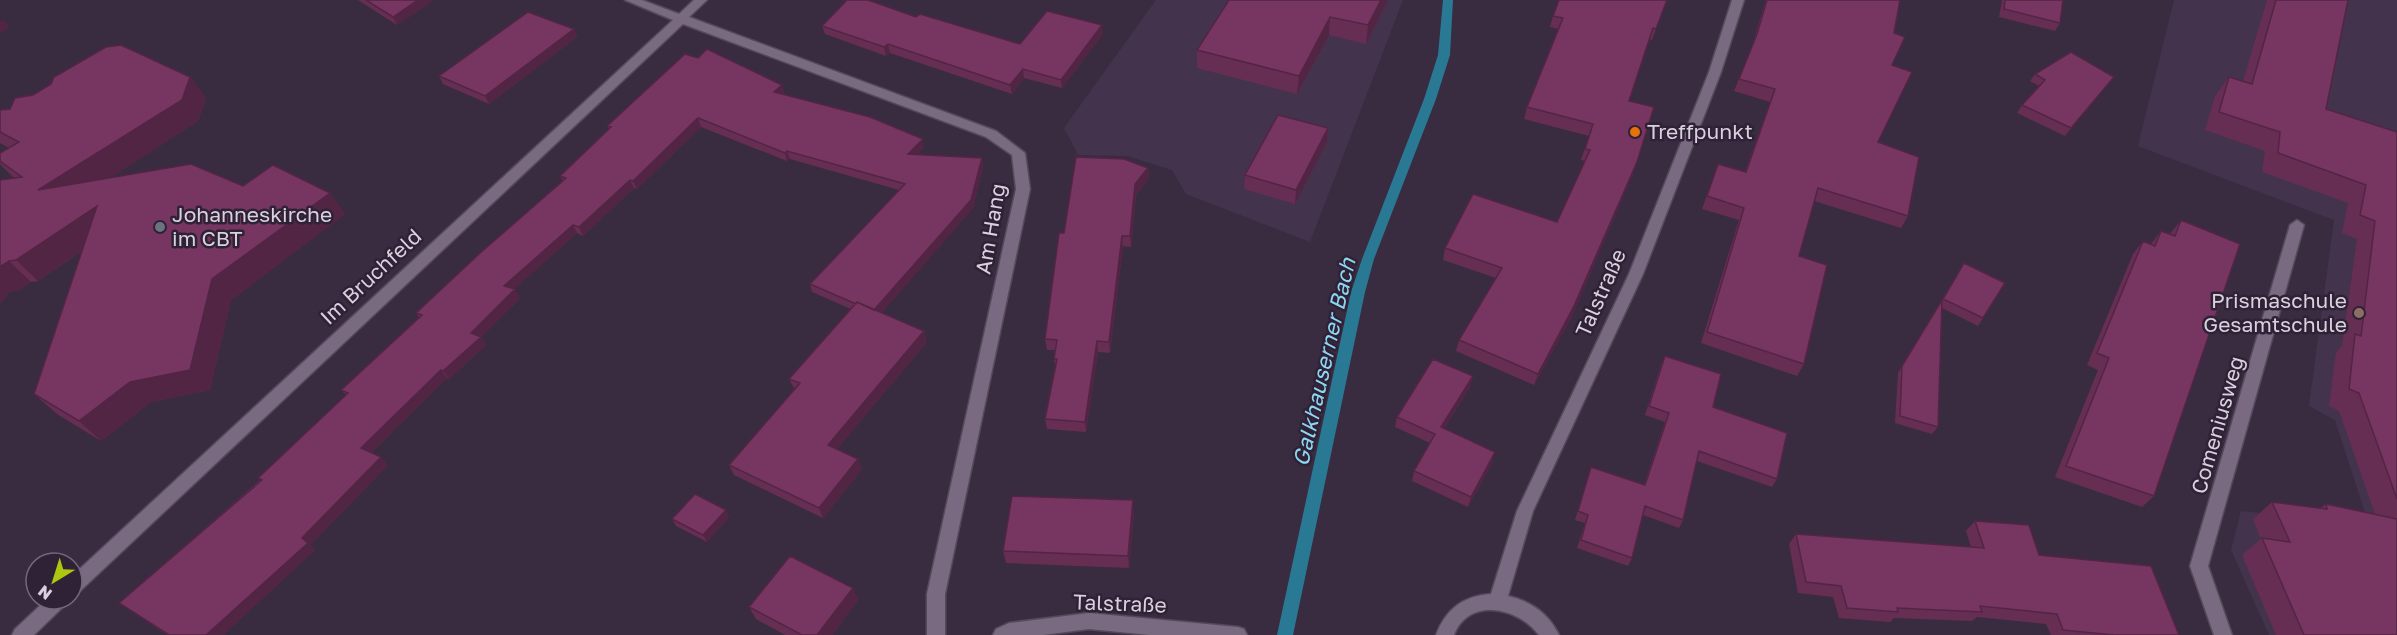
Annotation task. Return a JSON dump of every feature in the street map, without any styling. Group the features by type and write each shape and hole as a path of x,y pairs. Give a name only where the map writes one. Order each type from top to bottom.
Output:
{"street":[{"name":"Am Hang","path":"631,0 991,134 1018,153 1023,189 936,594 936,635"},
{"name":"Im Bruchfeld","path":"84,576 701,0"},
{"name":"Talstraße","path":"1498,601 1525,510 1636,274 1715,72 1738,0"},
{"name":"Comeniusweg","path":"2223,635 2199,566 2297,225"},
{"path":"1445,635 1457,614 1478,603 1498,601 1524,609 1540,621 1550,635"},
{"path":"21,635 46,611"},
{"name":"Talstraße","path":"1002,635 1009,631 1089,621 1235,634"}],"shaded area":[{"path":"1156,0 1403,0 1310,242 1186,194 1172,170 1127,156 1078,155 1064,128"},
{"name":"Prismaschule Gesamtschule","path":"2174,0 2397,0 2397,635 2269,635 2231,550 2241,511 2369,525 2335,420 2309,406 2334,220 2138,146"}],"building":[{"path":"366,0 418,0 393,17"},
{"path":"847,0 868,0 916,17 920,14 1020,44 1047,11 1102,25 1061,80 1023,69 1010,85 888,44 884,47 822,26"},
{"path":"1229,0 1381,0 1368,25 1330,17 1299,76 1197,50"},
{"path":"1559,0 1667,0 1656,29 1653,28 1629,101 1654,107 1637,162 1574,306 1538,374 1459,340 1502,268 1445,248 1473,194 1557,222 1590,150 1585,149 1593,124 1527,107 1563,18 1553,16"},
{"path":"1767,0 1900,0 1894,33 1905,37 1892,65 1912,72 1878,142 1919,157 1908,216 1818,188 1799,256 1827,265 1804,364 1707,332 1744,208 1707,196 1718,164 1746,172 1775,89 1739,79 1757,34"},
{"path":"2005,0 2063,0 2060,23 2004,9"},
{"path":"2276,0 2348,0 2326,109 2397,132 2397,499 2359,393 2349,389 2355,334 2361,336 2375,221 2360,215 2366,185 2278,153 2280,132 2219,112 2229,77 2252,84"},
{"path":"528,12 574,29 485,96 439,76"},
{"path":"121,45 190,77 182,100 38,190 191,164 243,186 273,165 330,193 212,279 190,370 130,382 79,421 34,394 97,206 16,260 9,261 0,267 0,180 22,177 0,161 0,153 19,142 0,132 0,110 10,109 15,98 33,95 51,84 54,77 106,47"},
{"path":"707,49 782,85 774,92 870,117 923,139 908,154 982,158 971,200 874,310 810,284 905,184 787,151 785,153 698,118 633,181 630,180 579,227 573,225 504,286 515,289 471,333 481,337 443,371 441,370 361,448 381,457 302,538 308,543 206,635 169,635 119,603 262,480 258,478 348,393 341,390 422,315 416,313 566,178 560,176 611,127 607,126 685,54 698,58"},
{"path":"2071,52 2114,77 2071,128 2022,105 2045,80 2035,74"},
{"path":"1278,115 1328,128 1296,190 1245,175"},
{"path":"1076,157 1124,159 1148,168 1135,184 1130,236 1122,236 1109,342 1097,341 1085,422 1045,419 1057,359 1054,359 1057,340 1045,339 1059,233 1064,233"},
{"path":"2181,220 2240,244 2154,496 2066,466 2109,358 2097,353 2143,241 2155,246 2161,231 2175,236"},
{"path":"1964,263 2005,283 1983,318 1943,299"},
{"path":"1942,300 1938,427 1900,416 1902,366"},
{"path":"857,302 924,331 828,445 858,459 819,508 729,465 800,383 789,379"},
{"path":"1665,356 1721,374 1713,407 1787,433 1777,479 1699,451 1683,520 1645,506 1632,558 1581,540 1588,515 1578,511 1591,467 1645,485 1669,413 1649,406"},
{"path":"1433,359 1473,376 1441,427 1495,452 1471,497 1414,471 1435,434 1397,417"},
{"path":"695,494 726,510 703,535 672,519"},
{"path":"1012,496 1133,500 1128,556 1003,551"},
{"path":"2272,502 2327,509 2326,504 2397,519 2397,635 2304,635 2262,538 2290,542"},
{"path":"1975,521 2029,525 2039,555 2151,566 2179,635 2114,635 2063,630 2057,614 1980,606 1982,612 1897,608 1898,612 1847,608 1841,586 1806,582 1796,534 1984,548"},
{"path":"790,556 853,588 817,635 802,635 749,607"}],"waterway":[{"name":"Galkhauserner Bach","path":"1285,635 1358,292 1368,259 1430,99 1444,55 1448,0"}],"place":[{"name":"Treffpunkt","path":"1635,132"},
{"name":"Johanneskirche im CBT","path":"160,227"},
{"name":"Prismaschule Gesamtschule","path":"2359,313"}]}
